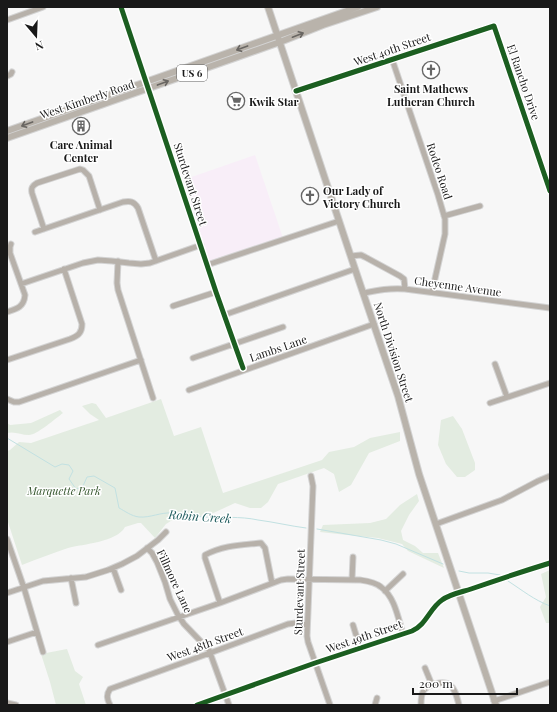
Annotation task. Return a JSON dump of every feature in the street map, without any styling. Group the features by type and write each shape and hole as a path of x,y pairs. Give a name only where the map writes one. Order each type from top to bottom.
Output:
{"main road":[{"name":"North Division Street","path":"268,7 398,396 419,474 495,703"},
{"name":"West Kimberly Road","path":"279,39 358,7"},
{"name":"West Kimberly Road","path":"7,138 148,85 279,39 377,7"},
{"name":"West Kimberly Road","path":"7,131 148,85"}],"street":[{"path":"7,20 43,7"},
{"name":"Sturdevant Street","path":"121,7 242,368"},
{"name":"West 40th Street","path":"296,91 494,26"},
{"name":"El Rancho Drive","path":"494,26 550,191"},
{"name":"Rodeo Road","path":"392,59 444,216 445,234 432,292"},
{"path":"7,76 12,72"},
{"path":"44,229 32,193 31,189 33,185 80,169 89,176 100,210"},
{"path":"35,232 123,202 131,201 138,208 156,260"},
{"path":"444,216 475,206 480,206"},
{"path":"207,265 339,220"},
{"path":"7,312 21,306 25,300 25,295 10,254 11,244"},
{"path":"21,284 83,263 98,260 141,264 150,263 201,245"},
{"path":"351,256 361,255 400,276 404,279 405,289"},
{"path":"118,261 118,290 153,398"},
{"path":"7,360 78,336 82,329 82,324 64,269"},
{"path":"224,315 355,269"},
{"name":"Cheyenne Avenue","path":"364,293 393,288 550,308"},
{"path":"173,306 216,292"},
{"name":"Lambs Lane","path":"189,390 374,324"},
{"path":"193,358 283,327"},
{"path":"7,399 18,402 141,360"},
{"path":"495,364 507,397"},
{"path":"490,403 550,383"},
{"name":"Sturdevant Street","path":"311,476 313,486 307,636 330,705"},
{"path":"436,524 502,500 550,476"},
{"path":"7,593 43,581 86,577 113,568 137,556 166,532"},
{"path":"7,539 24,588 43,652"},
{"path":"220,603 205,558 205,555 210,552 226,547 261,543 266,548 272,583"},
{"name":"Fillmore Lane","path":"147,548 152,552 157,562 170,599 184,624 210,653 229,705"},
{"path":"352,580 354,557"},
{"name":"West 49th Street","path":"197,705 416,629 442,600 550,562"},
{"path":"113,568 121,590"},
{"path":"385,591 403,574"},
{"path":"71,578 76,603"},
{"path":"98,645 220,603 272,583 288,579 352,580 369,582 380,586 392,600 403,634"},
{"name":"West 48th Street","path":"110,705 107,693 110,689 288,624 296,623 307,625"},
{"path":"353,625 360,648"},
{"path":"7,642 37,632"},
{"path":"425,668 432,685"},
{"path":"421,705 422,693 424,690 432,685 444,682 449,684 454,689 460,705"},
{"path":"495,703 550,682"},
{"path":"375,705 377,698"},
{"path":"7,703 16,705"}],"shaded area":[{"path":"255,155 283,238 210,262 183,180"}],"green space":[{"name":"Marquette Park","path":"161,399 174,436 201,427 223,493 322,460 329,452 354,447 370,438 400,432 400,441 369,453 351,485 339,492 334,474 324,468 278,484 268,502 261,508 250,508 235,503 209,515 174,519 166,524 155,538 141,523 138,523 125,527 115,536 107,539 91,544 68,548 22,565 7,519 7,451 19,442 31,443 99,420 82,406 92,403 96,404 106,418"},
{"path":"60,410 63,413 32,434 29,435 13,432 7,433 7,423 10,425 31,423"},
{"path":"453,416 462,429 475,463 475,470 465,477 457,477 446,464 438,445 441,420"},
{"path":"417,494 419,501 409,515 401,531 403,540 415,546 423,553 438,553 444,568 408,551 402,544 378,538 320,532 323,525 370,523 386,519 400,505"},
{"path":"550,570 550,623 546,623 540,607 546,597 541,574"},
{"path":"67,649 75,671 83,677 79,684 86,705 56,705 41,654"}],"waterway":[{"name":"Robin Creek","path":"7,438 55,467 62,464 69,465 73,471 69,479 76,489 83,486 87,477 94,476 115,488 119,508 131,515 147,517 164,513 176,513 203,517 251,519 306,528"},
{"name":"Robin Creek","path":"317,529 396,544 443,564"},
{"name":"Robin Creek","path":"459,571 500,575"},
{"name":"Robin Creek","path":"508,581 533,598 550,606"}],"cycle path":[{"path":"121,7 216,292 243,368"},
{"path":"296,91 494,26 550,191"},
{"path":"197,705 315,663 412,631 421,625 438,603 449,596 550,563"}],"place":[{"name":"Saint Mathews Lutheran Church","path":"431,70"},
{"name":"Kwik Star","path":"236,101"},
{"name":"Care Animal Center","path":"81,126"},
{"name":"Our Lady of Victory Church","path":"310,196"}]}
